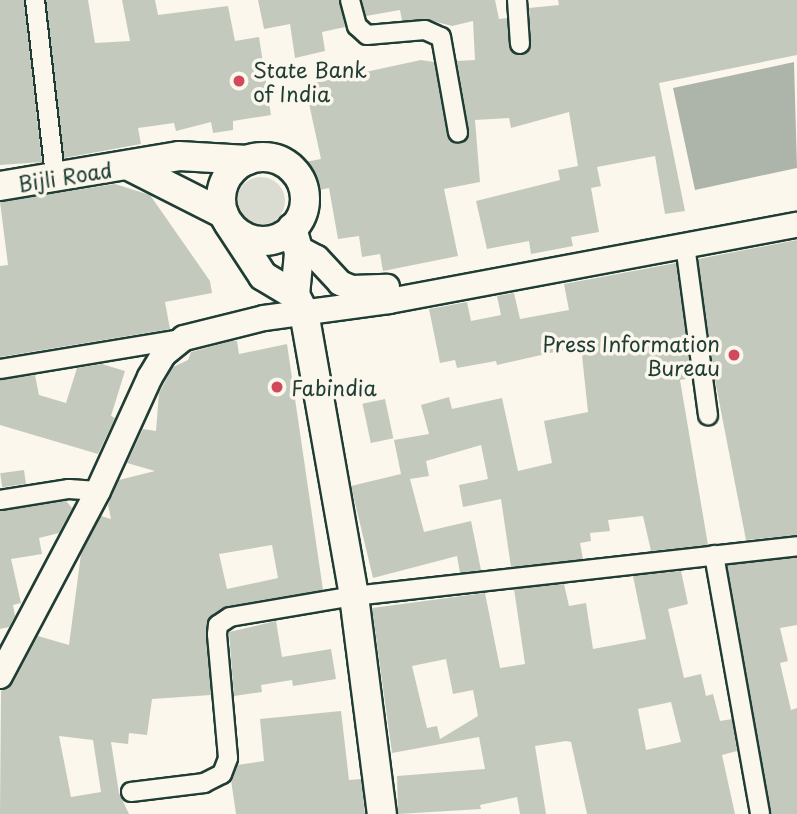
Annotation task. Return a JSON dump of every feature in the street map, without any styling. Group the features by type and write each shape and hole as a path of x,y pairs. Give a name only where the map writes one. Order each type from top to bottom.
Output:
{"main road":[{"name":"Bijli Road","path":"0,186 131,167 179,156 248,160"},
{"path":"300,303 263,276 227,219 226,180 248,160 278,160 301,181 303,211 295,238 300,303 354,596 382,814"},
{"name":"Bijli Road","path":"131,167 227,219"},
{"path":"227,219 255,240 295,238"}],"street":[{"path":"35,0 55,176"},
{"path":"350,0 353,17 367,35 425,30 441,37 458,132"},
{"path":"517,0 520,44"},
{"path":"295,238 340,283 375,289 797,210"},
{"path":"0,369 184,338 300,303 389,301 797,225"},
{"path":"685,245 708,415"},
{"path":"0,676 98,491 163,355 184,338"},
{"path":"0,500 69,489 98,491"},
{"path":"131,792 204,783 226,769 217,634 223,620 354,596 797,546"},
{"path":"714,555 760,814"}],"shaded area":[{"path":"794,62 797,168 695,190 673,88"},
{"path":"261,177 278,184 285,201 278,218 261,225 244,218 237,201 244,184"}],"building":[{"path":"0,0 24,0 42,162 0,165"},
{"path":"46,0 88,0 95,43 130,41 122,0 155,0 158,15 228,6 235,41 259,37 271,115 233,121 233,130 213,133 211,122 176,131 174,123 138,128 141,144 64,158"},
{"path":"258,0 339,0 345,27 322,32 325,51 295,58 290,24 264,29"},
{"path":"362,0 495,0 499,19 507,18 510,50 520,55 531,44 529,8 559,5 558,0 797,0 797,55 659,83 685,211 665,214 655,156 597,167 601,186 591,188 599,232 571,237 573,246 531,254 529,241 487,249 476,201 560,180 558,170 578,166 569,112 511,128 509,118 475,120 480,182 444,189 458,256 383,271 380,254 362,257 359,236 338,239 329,188 310,192 305,162 321,159 305,85 421,60 434,62 447,135 461,143 469,131 457,61 475,60 473,21 452,26 425,19 402,21 400,10 366,16"},
{"path":"115,184 150,195 210,281 212,293 165,302 170,329 0,357 0,266 8,265 0,202"},
{"path":"797,240 797,535 746,540 714,375 698,259"},
{"path":"676,263 692,378 680,380 708,545 651,551 643,516 608,520 610,531 590,533 591,541 580,543 583,559 511,567 501,499 463,507 459,485 488,479 481,445 426,461 429,476 410,479 424,532 471,521 481,570 460,573 457,556 373,578 351,486 401,474 394,440 429,434 421,405 449,397 452,409 502,398 518,471 552,463 544,421 588,412 581,346 497,365 496,361 457,368 455,360 440,363 429,309 467,302 471,321 501,315 497,296 514,293 520,319 569,310 564,284"},
{"path":"232,341 237,341 239,354 287,344 323,590 228,606 209,619 211,695 152,699 147,735 129,733 128,744 111,742 119,793 129,814 0,814 1,691 13,683 38,636 69,645 81,554 101,516 111,519 108,505 119,480 155,471 127,463 143,429 156,431 159,393 173,367 188,360 191,352","holes":["272,545 278,578 227,589 219,554","59,736 93,740 101,792 71,797"]},
{"path":"102,364 125,371 111,416 115,418 98,454 0,425 0,380 35,375 39,395 66,403 77,368"},
{"path":"385,399 393,438 371,443 363,404"},
{"path":"24,470 26,484 2,487 0,473"},
{"path":"66,501 72,508 59,533 39,538 42,554 11,559 21,603 13,605 15,616 9,627 0,629 0,511"},
{"path":"797,557 797,625 780,628 788,661 780,663 791,710 797,708 797,814 771,814 727,565"},
{"path":"681,571 688,604 668,609 684,678 701,674 706,696 713,694 720,721 732,719 737,751 722,755 735,814 587,814 571,742 566,741 535,746 546,814 520,814 517,797 480,805 481,809 398,814 397,776 485,769 479,737 392,753 372,608 485,593 500,668 525,664 514,589 564,584 569,606 586,603 593,649 646,639 633,576","holes":["446,659 453,694 473,690 478,716 440,739 437,726 427,728 412,666","671,702 681,742 646,750 638,709"]},
{"path":"276,621 282,657 331,649 336,679 293,686 292,680 261,685 262,692 234,696 229,632"},
{"path":"341,711 349,780 361,779 365,814 236,814 231,780 237,765 264,761 260,719"}],"place":[{"name":"State Bank of India","path":"239,81"},
{"name":"Press Information Bureau","path":"734,355"},
{"name":"Fabindia","path":"277,387"}]}
